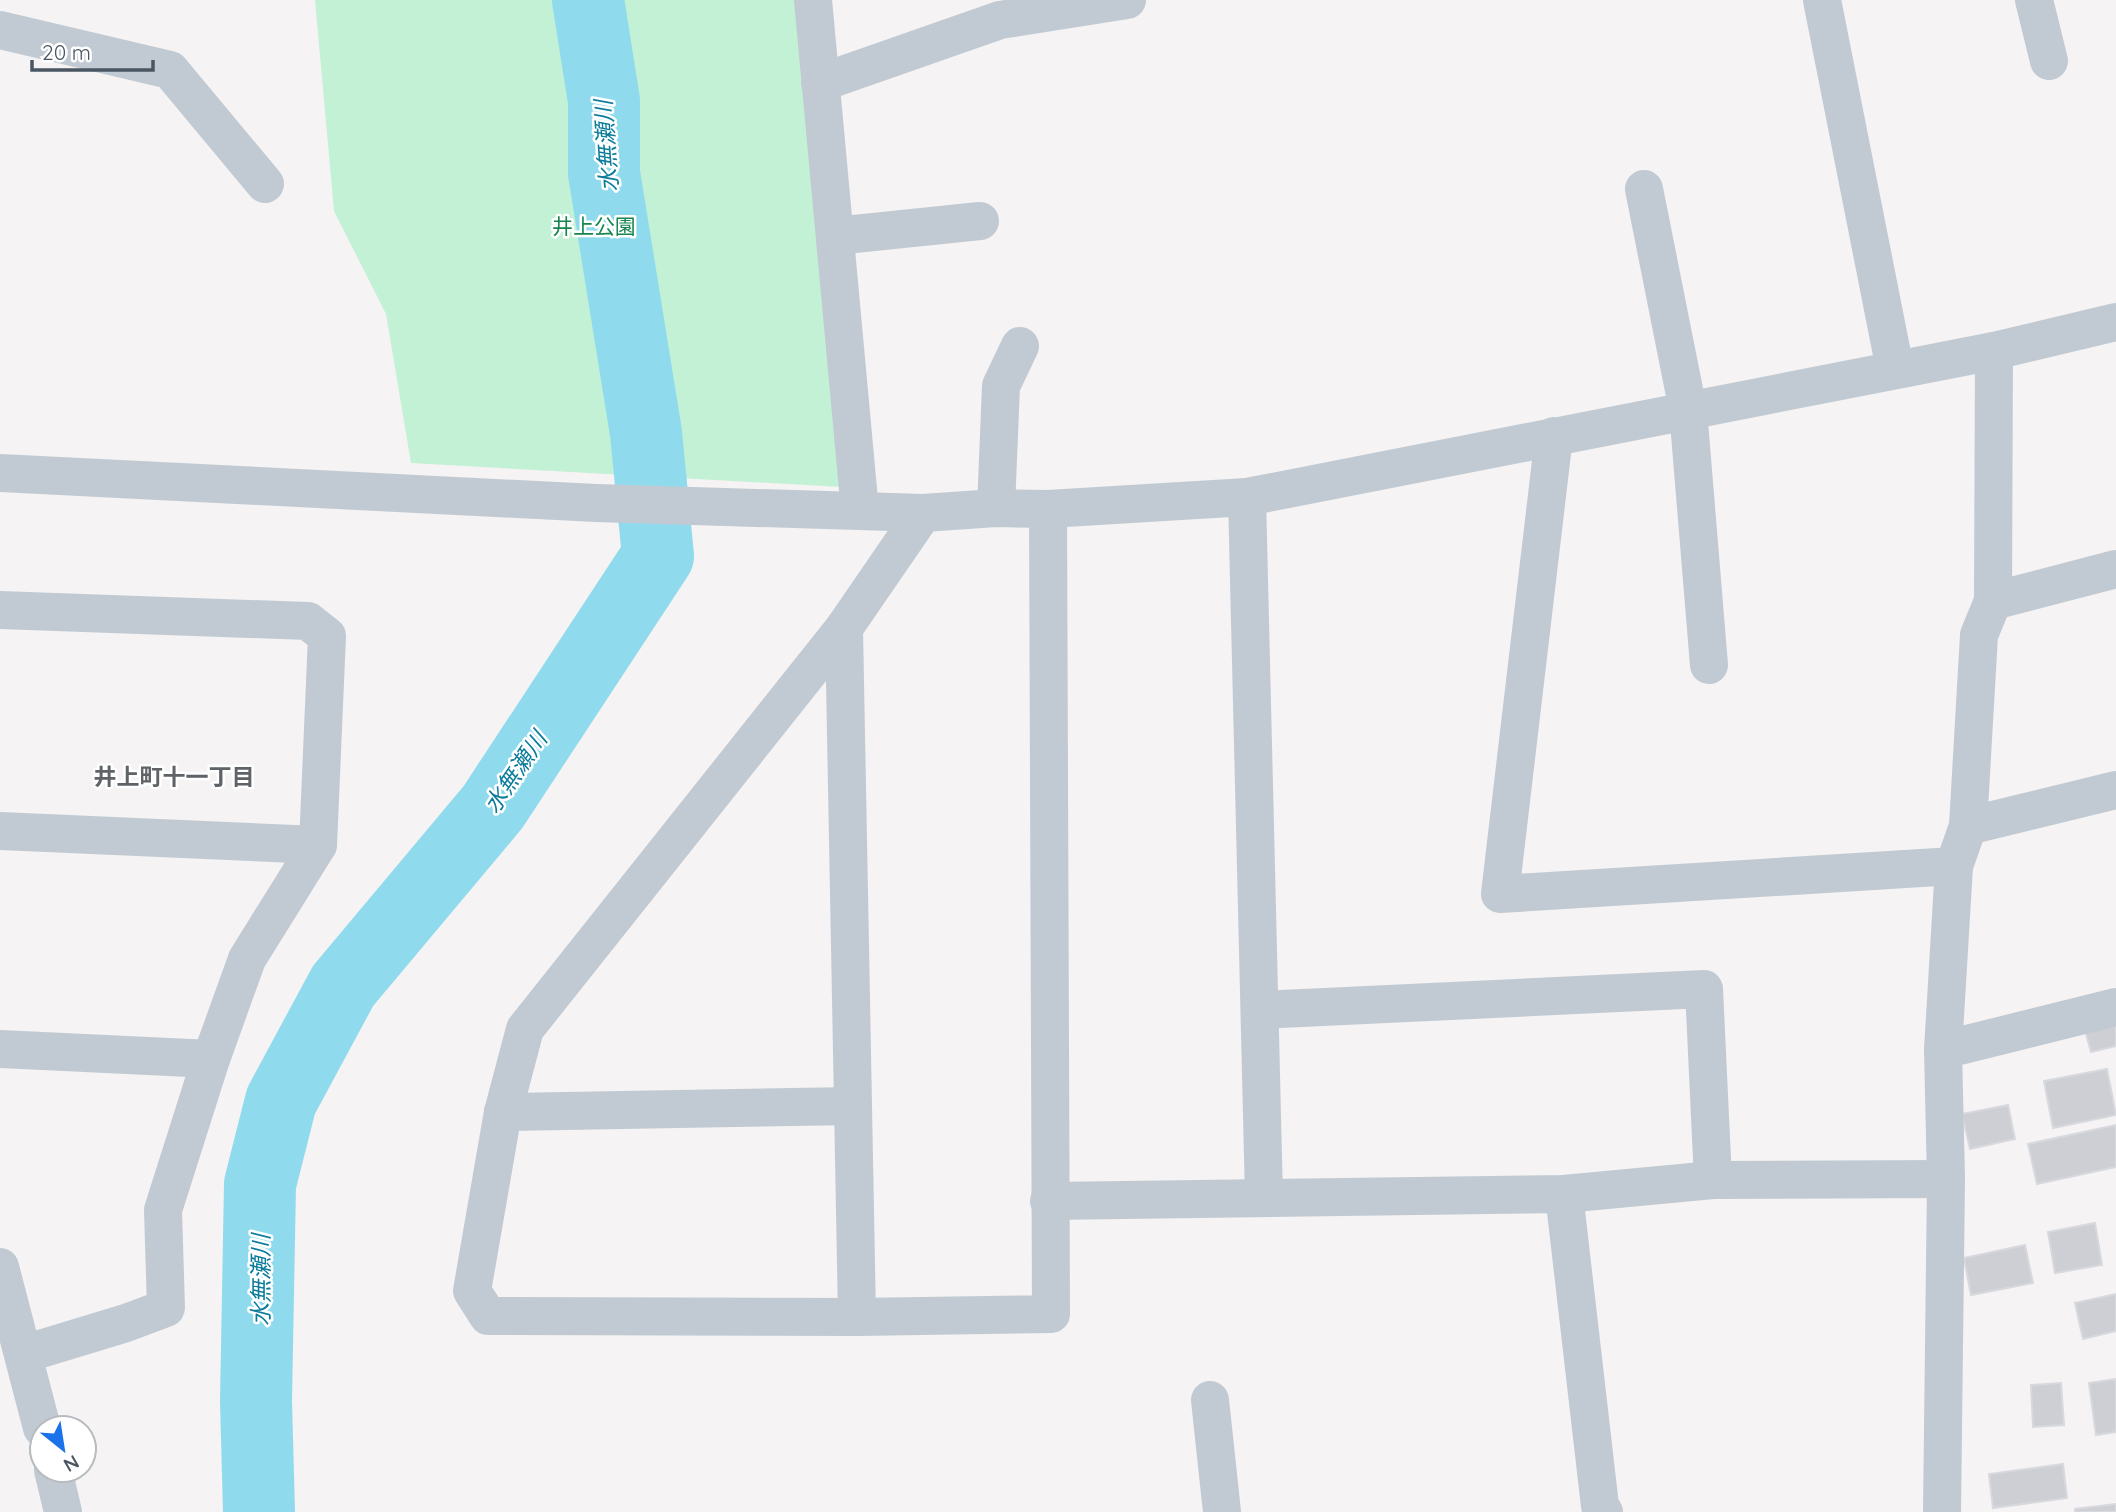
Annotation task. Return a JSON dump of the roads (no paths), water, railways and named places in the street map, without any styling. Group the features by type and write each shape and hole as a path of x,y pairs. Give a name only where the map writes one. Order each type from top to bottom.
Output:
{"street":[{"path":"813,0 860,511"},
{"path":"820,83 1000,20 1127,0"},
{"path":"1822,0 1895,369"},
{"path":"2035,0 2049,61"},
{"path":"0,30 170,70 265,184"},
{"path":"1644,189 1688,410 1709,665"},
{"path":"835,236 980,221"},
{"path":"0,473 596,503 923,513 996,508 1048,509 1247,497 1994,351 2116,322"},
{"path":"996,508 1001,387 1020,346"},
{"path":"1942,1512 1946,1179 1943,1050 1954,866 1968,826 1979,635 1993,601 1994,351"},
{"path":"1554,436 1500,894 1954,866"},
{"path":"1247,497 1264,1198"},
{"path":"923,513 844,628 525,1030 503,1112 472,1291 488,1316 857,1317 1051,1314 1048,509"},
{"path":"1993,601 2116,569"},
{"path":"0,610 307,621 327,636 318,845 247,959 211,1059 163,1210 166,1308 24,1354"},
{"path":"844,628 857,1317"},
{"path":"1968,826 2116,790"},
{"path":"0,831 318,845"},
{"path":"1259,1010 1704,989 1713,1180"},
{"path":"1943,1050 2116,1007"},
{"path":"0,1049 211,1059"},
{"path":"503,1112 853,1106"},
{"path":"1049,1201 1564,1194 1713,1180 1946,1179"},
{"path":"1564,1194 1600,1506 1604,1512"},
{"path":"0,1266 39,1414"},
{"path":"1210,1400 1222,1512"},
{"path":"56,1484 63,1512"}],"waterway":[{"name":"水無瀬川","path":"259,1512 256,1401 260,1184 281,1101 343,986 493,807 658,556 646,433 604,173 604,101 588,0"}],"district":[{"name":"井上町十一丁目","path":"174,776"}],"park label":[{"name":"井上公園","path":"594,226"}]}
